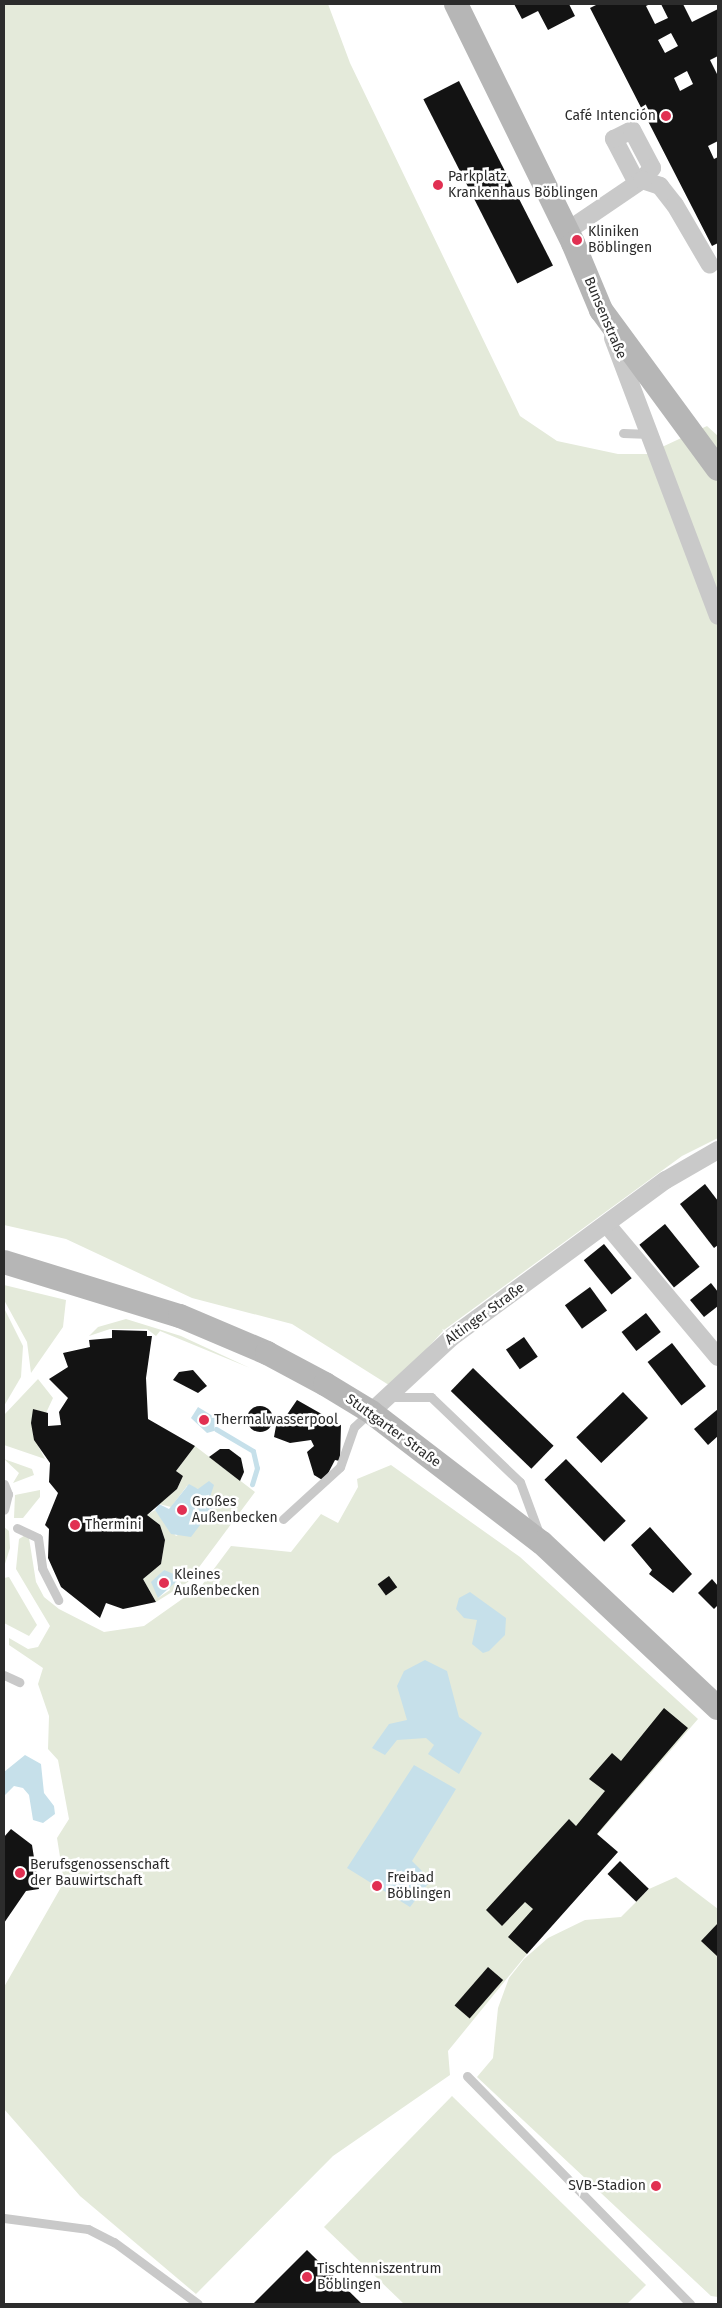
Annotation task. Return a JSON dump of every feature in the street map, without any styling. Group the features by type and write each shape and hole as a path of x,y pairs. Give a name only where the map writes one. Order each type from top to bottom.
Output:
{"main road":[{"name":"Bunsenstraße","path":"456,4 567,231 601,310"},
{"path":"601,310 718,469"},
{"name":"Stuttgarter Straße","path":"4,1262 180,1316 267,1352 379,1404 542,1543 718,1708"}],"street":[{"path":"567,231 639,182 660,186 675,205 710,265"},
{"name":"Bunsenstraße","path":"601,310 718,616"},
{"name":"Altinger Straße","path":"379,1404 452,1337 608,1226 666,1180 718,1150"},
{"path":"608,1226 718,1357"}],"lane":[{"path":"623,433 650,434"},
{"path":"283,1519 340,1467 354,1427 379,1404 432,1396 520,1482 542,1543"},
{"path":"4,1484 8,1494 4,1510"},
{"path":"18,1528 38,1538 42,1568 58,1600"},
{"path":"4,1674 19,1682"},
{"path":"467,2076 690,2304"},
{"path":"4,2218 88,2229 114,2242 198,2304"}],"green space":[{"path":"4,4 328,4 350,63 520,416 557,441 618,454 647,454 707,426 718,436 718,1138 682,1156 444,1330 392,1387 292,1324 192,1298 66,1239 4,1225"},
{"path":"4,1285 66,1300 63,1327 31,1373 27,1342 4,1300"},
{"path":"4,1308 23,1346 21,1377 4,1406"},
{"path":"126,1319 181,1336 250,1368 160,1331 156,1336 147,1329 110,1329 89,1336 98,1327"},
{"path":"38,1379 53,1398 46,1413 33,1409 35,1440 45,1459 4,1445 4,1415"},
{"path":"195,1446 255,1492 188,1582 156,1602 143,1579 161,1564 165,1540 160,1525 147,1515 155,1510 176,1536 201,1522 211,1507 198,1489 187,1486 171,1507 159,1504 177,1489 183,1476 176,1471","holes":["164,1570 170,1590 158,1598 158,1577"]},
{"path":"4,1459 32,1469 34,1475 13,1483 19,1473"},
{"name":"Freibad Böblingen","path":"391,1465 520,1557 698,1719 598,1834 527,1954 448,2051 450,2075 333,2156 196,2294 80,2196 4,2109 4,1987 64,1882 57,1838 69,1819 58,1760 48,1749 49,1716 38,1684 43,1668 9,1645 9,1638 28,1649 38,1647 50,1626 16,1569 19,1539 27,1534 36,1582 44,1597 59,1609 104,1632 144,1626 202,1585 231,1546 291,1552 321,1514 338,1523 358,1487 357,1479"},
{"path":"40,1490 40,1497 23,1518 14,1518 15,1495"},
{"path":"4,1527 9,1531 10,1548 4,1567"},
{"path":"9,1577 37,1625 29,1636 4,1623 4,1578"},
{"name":"SVB-Stadion","path":"676,1877 718,1909 718,2297 711,2296 477,2077 493,2058 498,2008 509,1978 524,1959 548,1938 585,1920 621,1917 649,1889"},
{"path":"452,2096 646,2285 627,2304 404,2304 324,2227"}],"water":[{"name":"Thermalwasserpool","path":"198,1407 216,1418 214,1431 207,1433 191,1418"},
{"name":"Großes Außenbecken","path":"209,1481 214,1485 210,1497 215,1503 213,1508 191,1537 171,1534 155,1510 159,1504 169,1509 189,1484 198,1489"},
{"name":"Kleines Außenbecken","path":"164,1570 176,1575 177,1581 158,1598 151,1582"},
{"path":"470,1592 506,1618 505,1635 489,1651 483,1653 472,1644 477,1620 464,1618 456,1609 459,1598"},
{"path":"425,1660 447,1671 459,1717 482,1733 459,1774 428,1754 434,1745 426,1738 397,1740 385,1755 372,1748 389,1724 407,1720 397,1686 404,1671"},
{"path":"25,1755 41,1764 44,1793 54,1806 55,1814 43,1823 33,1820 29,1795 23,1788 14,1786 4,1796 4,1772"},
{"path":"414,1765 456,1789 412,1861 431,1880 410,1907 347,1868"}],"building":[{"path":"514,4 569,4 575,16 548,30 538,11 522,19"},
{"path":"598,4 650,4 646,6 655,24 668,18 661,4 683,4 692,22 718,9 718,56 710,60 718,76 718,141 708,146 714,159 718,157 718,243 712,246 590,8","holes":["671,33 678,46 665,53 658,40","687,71 693,84 680,91 674,78"]},
{"name":"Kliniken Böblingen","path":"459,81 553,265 517,284 423,99"},
{"path":"705,1184 718,1201 718,1245 714,1248 680,1204"},
{"path":"665,1224 700,1267 674,1288 639,1245"},
{"path":"604,1244 632,1278 611,1295 584,1260"},
{"path":"711,1283 718,1292 718,1306 704,1317 690,1300"},
{"path":"590,1287 607,1310 582,1329 565,1305"},
{"path":"646,1313 661,1332 636,1351 622,1332"},
{"path":"112,1330 147,1331 147,1336 152,1336 146,1378 148,1419 195,1446 176,1471 183,1476 177,1489 147,1515 160,1525 165,1540 161,1564 143,1579 156,1602 123,1609 106,1603 100,1618 61,1587 48,1558 49,1529 45,1525 58,1493 49,1482 50,1463 34,1440 31,1423 33,1409 48,1413 48,1426 61,1425 59,1412 68,1398 49,1379 68,1367 63,1353 90,1347 89,1340 112,1338"},
{"path":"524,1337 538,1357 520,1369 506,1350"},
{"path":"672,1343 706,1386 681,1405 648,1362"},
{"path":"473,1368 554,1446 531,1469 451,1391"},
{"path":"193,1370 207,1386 198,1393 173,1380 179,1372"},
{"path":"623,1392 648,1418 601,1463 576,1437"},
{"path":"297,1400 341,1425 340,1461 335,1460 324,1481 314,1475 307,1452 314,1446 311,1440 290,1443 274,1437 278,1415 284,1419"},
{"path":"260,1406 269,1410 273,1419 269,1428 260,1432 251,1428 247,1419 251,1410"},
{"path":"718,1409 718,1436 708,1445 694,1429"},
{"path":"220,1449 229,1449 241,1458 244,1472 240,1481 209,1457"},
{"path":"566,1459 626,1521 604,1542 544,1480"},
{"path":"650,1527 692,1574 673,1593 649,1574 652,1570 631,1545"},
{"path":"389,1576 397,1587 386,1596 378,1584"},
{"path":"712,1579 718,1586 718,1605 714,1609 698,1593"},
{"path":"664,1708 688,1728 597,1834 618,1852 527,1954 508,1937 533,1909 525,1902 502,1926 486,1910 569,1819 576,1826 605,1791 589,1779 612,1753 621,1761"},
{"name":"Berufsgenossenschaft der Bauwirtschaft","path":"11,1829 32,1845 39,1889 26,1891 4,1923 4,1837"},
{"path":"620,1861 649,1889 636,1902 607,1874"},
{"path":"718,1923 718,1957 701,1941"},
{"path":"488,1967 503,1980 470,2019 455,2005"},
{"name":"Tischtenniszentrum Böblingen","path":"307,2250 362,2304 253,2304"}],"waterway":[{"path":"216,1429 253,1451 257,1468 252,1484"}],"place":[{"name":"Café Intención","path":"666,116"},
{"name":"Parkplatz Krankenhaus Böblingen","path":"438,185"},
{"name":"Kliniken Böblingen","path":"577,240"},
{"name":"Thermalwasserpool","path":"204,1420"},
{"name":"Großes Außenbecken","path":"182,1510"},
{"name":"Thermini","path":"75,1525"},
{"name":"Kleines Außenbecken","path":"164,1583"},
{"name":"Berufsgenossenschaft der Bauwirtschaft","path":"20,1873"},
{"name":"Freibad Böblingen","path":"377,1886"},
{"name":"SVB-Stadion","path":"656,2186"},
{"name":"Tischtenniszentrum Böblingen","path":"307,2277"}]}
